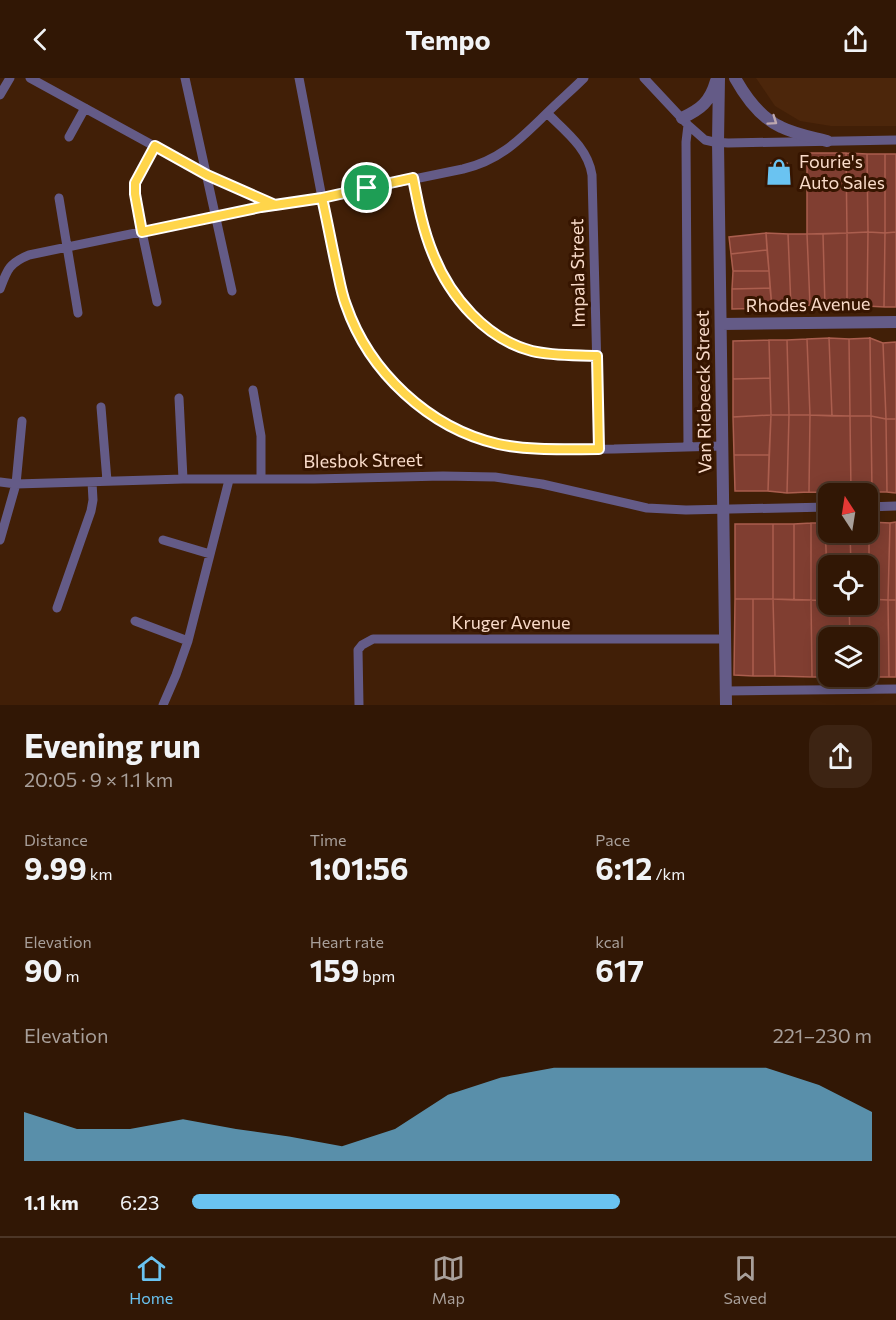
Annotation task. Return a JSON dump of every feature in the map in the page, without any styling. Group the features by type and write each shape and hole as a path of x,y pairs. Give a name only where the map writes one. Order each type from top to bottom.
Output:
{"street":[{"path":"0,95 10,78"},
{"path":"30,78 207,175 275,205"},
{"path":"185,78 232,291"},
{"path":"299,78 342,292 363,342 402,391 426,411 446,423 492,442 531,448 722,446"},
{"path":"0,289 8,267 29,255 216,216 322,198 472,167 495,158 514,145 584,78"},
{"path":"644,78 705,140 718,142 896,140"},
{"path":"685,121 703,106 718,78"},
{"name":"Van Riebeeck Street","path":"718,78 726,705"},
{"path":"735,78 750,101 771,121 786,129 827,141"},
{"path":"69,136 85,108"},
{"name":"Impala Street","path":"547,113 582,148 591,168 599,449"},
{"name":"Van Riebeeck Street","path":"685,121 688,447"},
{"path":"155,146 135,183 135,194 157,302"},
{"path":"413,178 433,255 456,295 476,318 497,335 519,346 544,353 597,356"},
{"path":"59,198 78,313"},
{"name":"Rhodes Avenue","path":"721,324 896,322"},
{"path":"253,390 261,436 261,479"},
{"path":"179,398 183,479"},
{"path":"101,407 107,481"},
{"path":"0,540 16,484 22,421"},
{"name":"Blesbok Street","path":"0,482 16,484 183,479 495,477 542,484 647,508 723,510 818,507"},
{"path":"163,705 188,641 229,480"},
{"path":"57,608 91,511 92,482"},
{"path":"878,507 896,506"},
{"path":"163,540 210,554"},
{"path":"135,621 188,641"},
{"name":"Kruger Avenue","path":"359,705 358,650 373,639 725,639"},
{"path":"726,691 896,689"}],"shaded area":[{"path":"756,78 896,78 896,126 831,126 800,121 775,106"}],"building":[{"path":"807,153 846,153 847,233 807,234"},
{"path":"846,153 867,154 868,232 847,233"},
{"path":"867,154 885,154 885,233 868,232"},
{"path":"885,154 896,154 896,232 885,233"},
{"name":"Fourie's Auto Sales","path":"771,163 787,163 787,181 771,182"},
{"path":"868,232 885,233 884,307 867,306"},
{"path":"868,232 867,306 847,306 847,233"},
{"path":"896,232 896,307 884,307 885,233"},
{"path":"766,233 788,234 791,307 772,308"},
{"path":"766,233 767,250 731,254 729,237"},
{"path":"847,233 847,306 825,307 823,234"},
{"path":"788,234 807,234 810,305 791,307"},
{"path":"807,234 823,234 825,307 810,305"},
{"path":"767,250 769,271 733,271 731,254"},
{"path":"733,271 769,271 770,288 732,289"},
{"path":"770,288 772,308 732,309 732,289"},
{"path":"829,338 832,416 810,415 807,339"},
{"path":"829,338 849,339 850,416 832,416"},
{"path":"870,338 871,416 850,416 849,339"},
{"path":"870,338 883,343 886,419 871,416"},
{"path":"807,339 810,415 789,415 787,340"},
{"path":"769,340 770,378 733,379 733,341"},
{"path":"769,340 787,340 789,415 771,415"},
{"path":"896,342 896,419 886,419 883,343"},
{"path":"770,378 771,415 733,417 733,379"},
{"path":"771,415 769,455 734,455 733,417"},
{"path":"771,415 789,415 787,493 768,491"},
{"path":"789,415 810,415 809,492 787,493"},
{"path":"810,415 850,416 851,483 818,483 818,492 809,492"},
{"path":"850,416 871,416 872,483 851,483"},
{"path":"871,416 886,419 887,492 878,492 878,483 872,483"},
{"path":"886,419 896,419 896,493 887,492"},
{"path":"734,455 769,455 768,491 735,491"},
{"path":"878,522 890,523 888,600 878,599 878,555 869,555 869,543 878,543"},
{"path":"896,522 896,600 888,600 890,523"},
{"path":"811,523 811,600 794,600 794,524"},
{"path":"811,523 818,523 818,543 826,543 826,555 818,555 818,600 811,600"},
{"path":"735,524 773,524 773,599 735,599"},
{"path":"773,524 794,524 794,600 773,599"},
{"path":"826,543 850,543 851,555 826,555"},
{"path":"850,543 869,543 869,555 851,555"},
{"path":"735,599 753,599 753,676 734,675"},
{"path":"753,599 773,599 775,676 753,676"},
{"path":"773,599 811,600 812,677 775,676"},
{"path":"811,600 818,600 818,615 849,615 850,627 818,627 818,677 812,677"},
{"path":"878,600 888,600 889,677 878,677 878,627 850,627 849,615 878,615"},
{"path":"888,600 896,600 896,677 889,677"}],"place":[{"name":"Fourie's Auto Sales","path":"779,172"}],"route":[{"path":"367,188 322,198 261,207 142,232 135,183 155,146 207,175 275,205 322,198 342,292 349,313 372,356 413,401 446,423 492,442 531,448 599,449 597,356 560,355 534,351 497,335 464,305 438,265 426,233 413,178 367,188"}]}
